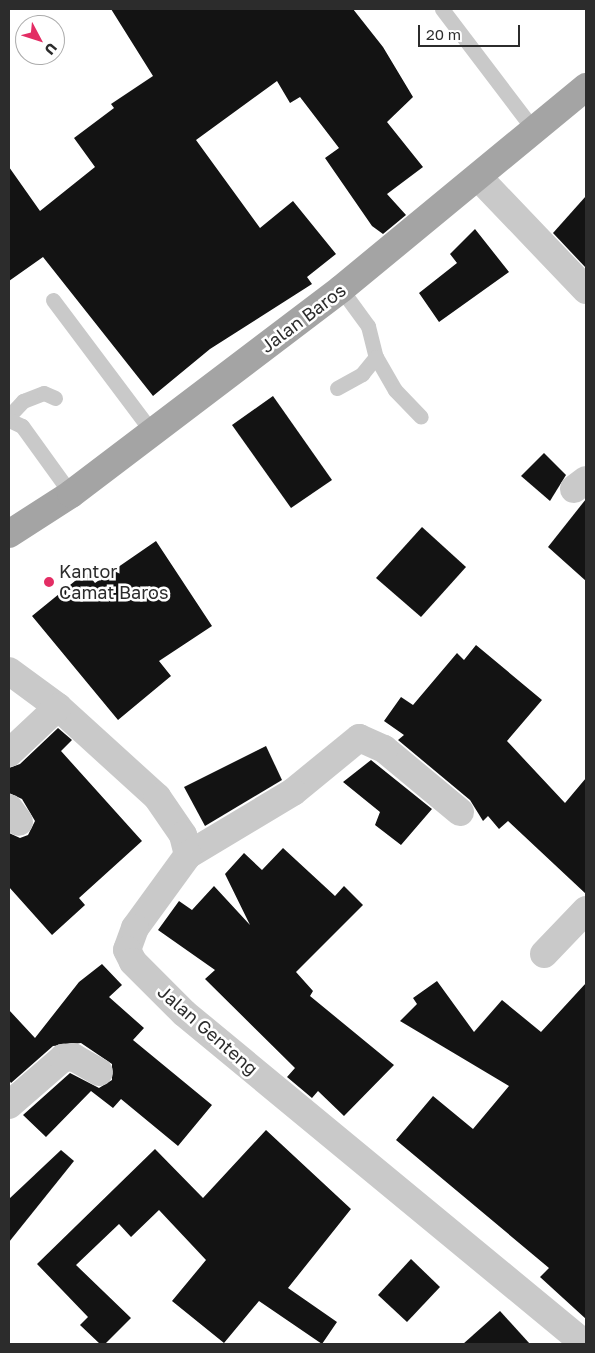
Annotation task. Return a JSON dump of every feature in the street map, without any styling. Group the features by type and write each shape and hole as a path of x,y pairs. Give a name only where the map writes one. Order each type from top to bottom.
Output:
{"main road":[{"name":"Jalan Baros","path":"9,534 71,494 341,289 479,178 586,87"}],"street":[{"path":"479,178 586,290"},
{"path":"9,671 58,707 157,797 183,835 188,855 293,792 359,738 384,749 460,812"},
{"path":"9,753 58,707"},
{"name":"Jalan Genteng","path":"188,855 131,935 127,946 133,962 184,1013 585,1344"},
{"path":"544,954 586,910"},
{"path":"9,1104 54,1062 63,1058 73,1057 99,1072"}],"lane":[{"path":"442,9 534,130"},
{"path":"341,289 368,326 376,357 395,390 421,417"},
{"path":"54,300 152,432"},
{"path":"337,388 362,374 376,357"},
{"path":"9,416 24,401 44,393 55,398"},
{"path":"9,420 22,426 71,494"}],"building":[{"path":"111,9 353,9 383,47 413,97 387,122 423,167 387,194 406,215 383,234 372,226 325,158 339,148 300,97 290,103 277,81 196,140 260,228 293,201 336,254 307,277 312,284 210,349 153,396 43,257 9,281 9,167 40,211 95,167 74,138 114,108 111,104 153,76"},
{"path":"586,196 586,268 553,233"},
{"path":"475,229 509,272 439,322 419,293 457,263 450,254"},
{"path":"273,396 332,480 291,508 232,425"},
{"path":"544,453 566,475 550,501 521,476"},
{"path":"586,499 586,581 548,547"},
{"path":"422,527 466,567 421,617 376,578"},
{"path":"156,541 212,626 159,661 171,676 118,720 32,616 86,572 95,583"},
{"path":"476,645 542,700 507,741 565,803 586,778 586,894 508,821 499,829 488,816 483,821 470,800 398,740 404,735 384,721 401,697 413,705 457,653 464,660"},
{"path":"58,728 72,740 61,751 142,841 79,898 85,905 52,935 9,887 9,833 20,838 28,835 35,821 22,799 9,793 9,768 20,764"},
{"path":"266,746 282,780 205,826 184,787"},
{"path":"371,760 432,809 401,845 375,825 380,812 343,782"},
{"path":"283,848 335,896 344,886 363,905 296,972 313,991 310,996 394,1065 344,1116 318,1091 312,1098 287,1077 295,1068 205,979 215,970 158,930 179,901 192,910 214,886 250,925 225,874 244,853 262,870"},
{"path":"102,964 122,985 109,997 144,1028 133,1040 212,1105 178,1146 121,1099 113,1108 91,1091 46,1137 23,1115 70,1073 99,1088 112,1080 112,1064 81,1043 53,1046 11,1083 9,1080 9,1010 35,1038 79,982"},
{"path":"437,981 474,1032 502,1000 541,1032 586,983 586,1319 540,1277 549,1268 396,1140 433,1096 473,1129 509,1086 400,1021 417,1004 413,998"},
{"path":"266,1130 351,1209 288,1288 337,1322 322,1344 259,1301 224,1343 172,1301 206,1260 159,1210 131,1237 119,1224 76,1265 131,1318 105,1344 100,1344 80,1325 88,1317 37,1264 155,1149 203,1198"},
{"path":"61,1150 74,1161 9,1242 9,1199"},
{"path":"411,1259 440,1287 407,1322 378,1295"},
{"path":"500,1311 530,1344 463,1344"}],"place":[{"name":"Kantor Camat Baros","path":"49,582"}]}
